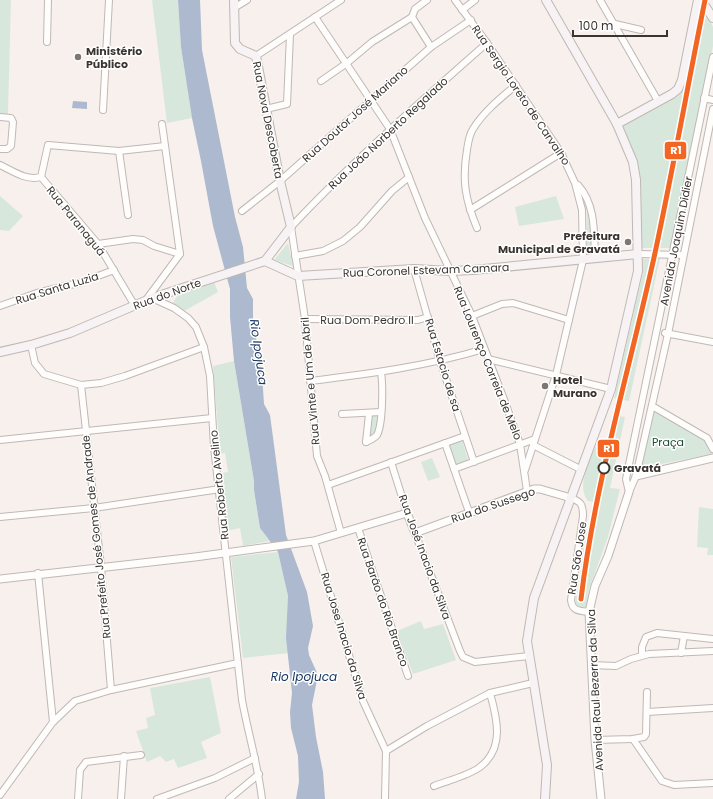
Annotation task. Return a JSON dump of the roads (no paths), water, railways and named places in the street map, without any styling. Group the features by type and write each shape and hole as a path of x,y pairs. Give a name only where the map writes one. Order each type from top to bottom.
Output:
{"main road":[{"path":"545,799 547,765 527,642 534,598 611,389 636,287 638,271 636,180 633,162 617,124 547,0"},
{"path":"700,0 712,13"},
{"path":"617,124 672,94 680,85 700,0"},
{"name":"Rua Nova Descoberta","path":"234,4 235,43 240,49 256,56 280,181 291,227"},
{"path":"265,261 291,227"},
{"name":"Rua Coronel Estevam Camara","path":"265,261 298,276 414,269 450,271 638,254"},
{"name":"Rua do Norte","path":"0,352 31,345 70,333 148,300 265,261"}],"street":[{"path":"47,42 48,0"},
{"path":"103,110 109,0"},
{"path":"234,4 247,0"},
{"path":"256,56 341,0"},
{"name":"Rua Sergio Loreto de Carvalho","path":"455,0 471,20 562,153 576,182 586,195 592,211 595,259"},
{"path":"462,10 475,0"},
{"path":"600,0 658,101"},
{"path":"321,81 347,64 372,42 412,17 415,9 424,1"},
{"name":"Rua Lourenço Correia de Melo","path":"315,17 390,129 425,218 472,316 520,444 527,491"},
{"path":"412,17 431,47"},
{"name":"Rua Doutor José Mariano","path":"242,211 280,181 431,47 471,20"},
{"path":"615,24 642,30"},
{"path":"266,109 287,105 288,102 290,35"},
{"name":"Rua João Norberto Regalado","path":"291,227 322,194 390,129 487,43"},
{"name":"Avenida Joaquim Didier","path":"658,332 713,57"},
{"path":"477,228 470,210 464,185 466,155 471,134 477,123 497,101 516,85"},
{"path":"704,98 713,100"},
{"name":"Avenida Joaquim Didier","path":"668,334 713,109"},
{"path":"0,118 11,118 13,122 11,146 7,149 0,149"},
{"path":"148,300 180,254 162,124"},
{"path":"696,140 706,143"},
{"path":"0,165 34,179 41,177 48,146 119,151 165,146"},
{"path":"119,151 128,215"},
{"path":"470,210 562,153"},
{"name":"Rua Paranaguá","path":"41,177 98,244 135,306"},
{"path":"295,256 322,251 343,241 360,227 392,191 409,177"},
{"name":"Rua Sergio Loreto de Carvalho","path":"524,474 556,375 583,260 582,210 576,182"},
{"path":"686,190 696,192"},
{"name":"Rua Vinte e Um de Abril","path":"291,227 305,319 317,456 328,485 341,533"},
{"path":"98,244 133,239 143,240 180,254"},
{"path":"638,254 684,255"},
{"name":"Rua Estacio de sa","path":"414,269 440,361 474,462"},
{"name":"Rua Santa Luzia","path":"0,306 37,293 95,278 114,270"},
{"name":"Rua Roberto Avelino","path":"148,300 174,308 188,318 196,327 204,347 210,376 212,418 238,663 247,729 259,774 262,799"},
{"path":"472,316 502,304 513,303 569,320"},
{"name":"Rua Dom Pedro II","path":"305,319 418,320 428,317"},
{"path":"629,492 626,479 658,332 713,342"},
{"name":"Avenida Raul Bezerra da Silva","path":"602,799 595,740 589,612 596,586 636,476 668,334"},
{"path":"31,345 35,363 44,374 81,385 101,383 125,376 204,347"},
{"path":"310,381 381,372 440,361 484,349"},
{"path":"488,359 611,389"},
{"path":"368,414 366,442 377,435 384,386 381,372"},
{"name":"Rua Prefeito José Gomes de Andrade","path":"81,385 101,567 111,690"},
{"path":"646,386 656,388"},
{"path":"652,406 707,438 713,449"},
{"path":"342,414 368,414 381,412"},
{"path":"0,440 212,418"},
{"path":"328,485 464,436"},
{"path":"635,437 644,439"},
{"path":"454,469 520,444 534,442 582,470"},
{"path":"445,444 469,512"},
{"path":"626,479 713,458"},
{"name":"Rua José Inacio da Silva","path":"391,462 407,512 460,651 464,657 475,662 529,656"},
{"path":"0,517 94,508 220,489"},
{"name":"Rua do Sussego","path":"416,533 527,491 540,489 571,498"},
{"name":"Rua São Jose","path":"571,498 581,502 584,516 570,600 571,606 574,609 589,612"},
{"path":"0,579 38,573 241,551 314,541 407,512"},
{"name":"Rua Barão do Rio Branco","path":"358,528 408,676"},
{"name":"Rua Jose Inacio da Silva","path":"314,541 364,702 386,751"},
{"path":"38,573 52,722"},
{"path":"642,655 642,647 646,637 657,633 713,638"},
{"path":"681,653 684,636"},
{"path":"591,665 616,666 642,655 713,651"},
{"path":"0,795 52,722 75,701 111,690 238,663"},
{"path":"385,799 386,751 427,726 490,693 533,683"},
{"path":"595,740 642,738 646,734 647,692"},
{"path":"434,786 479,768 494,749 498,736 497,723 490,693"},
{"path":"647,712 713,708"},
{"path":"633,739 662,781 674,785 713,783"},
{"path":"78,799 80,770 82,765 91,760 141,755"},
{"path":"122,799 124,756"},
{"path":"157,799 215,778 255,758"},
{"path":"230,799 259,774"}],"water":[{"name":"Rio Ipojuca","path":"178,0 200,0 202,50 235,217 243,247 247,288 253,299 253,319 262,374 264,404 270,415 286,535 307,592 313,626 308,648 309,655 318,675 312,705 316,737 323,772 325,799 296,799 299,782 298,756 291,728 290,712 292,693 286,638 288,596 278,552 260,528 254,481 234,361 230,317 230,289 213,226 192,118 181,47"},
{"path":"73,101 87,102 87,109 72,108"}],"place":[{"name":"Ministério Público","path":"78,57"},
{"name":"Prefeitura Municipal de Gravatá","path":"628,242"},
{"name":"Hotel Murano","path":"545,386"},
{"name":"Gravatá","path":"604,468"}],"park label":[{"name":"Praça","path":"668,442"}]}
